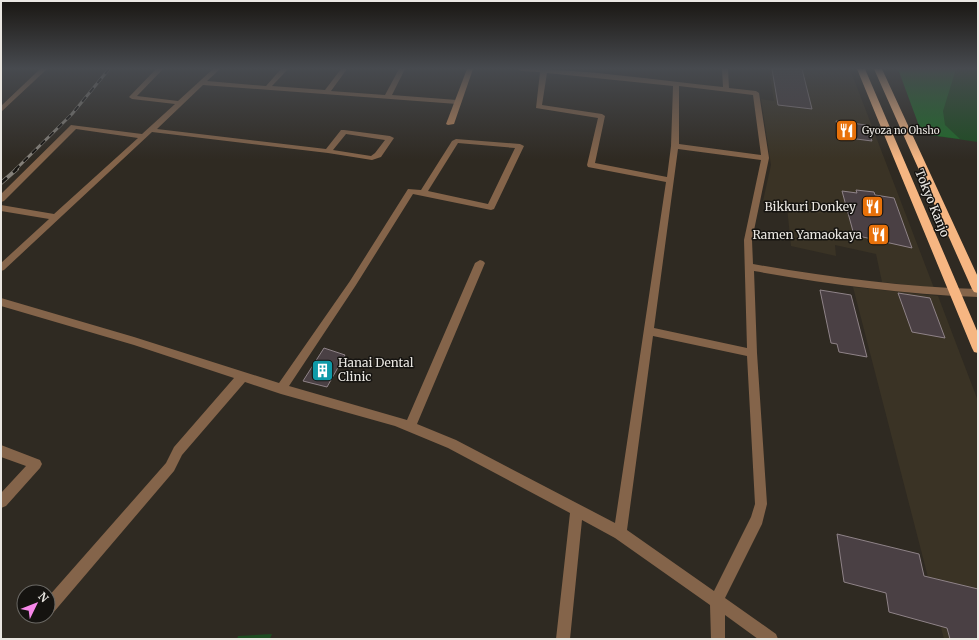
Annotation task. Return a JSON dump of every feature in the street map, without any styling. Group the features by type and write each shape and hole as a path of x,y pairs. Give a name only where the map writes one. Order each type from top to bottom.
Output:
{"highway":[{"name":"Tokyo Kanjo","path":"874,99 978,348"},
{"name":"Tokyo Kanjo","path":"892,99 978,289"}],"street":[{"path":"2,108 12,99"},
{"path":"147,99 179,103"},
{"path":"1,268 54,217 184,99"},
{"path":"421,99 457,102"},
{"path":"450,124 458,99"},
{"path":"539,99 538,108 602,116 591,165 669,180"},
{"path":"620,533 675,146 676,99"},
{"path":"718,639 717,600 757,519 761,504 752,353 748,240 765,158 757,99"},
{"path":"1,199 74,127 143,136"},
{"path":"150,130 328,151 372,158 378,155 390,138 344,132 328,151"},
{"path":"281,389 357,276 411,191 491,207 520,146 456,141 423,193"},
{"path":"675,146 765,158"},
{"path":"1,208 54,217"},
{"path":"410,427 480,263"},
{"path":"750,267 795,275 955,293 978,293"},
{"path":"1,302 134,341 281,389 396,421 452,444 620,533 771,639"},
{"path":"649,331 752,353"},
{"path":"56,599 170,467 178,451 243,376"},
{"path":"1,451 36,464 1,502"},
{"path":"563,639 577,510"}],"shaded area":[{"path":"761,99 774,101 774,99 861,99 934,288 882,282 876,254 835,245 836,256 791,246 787,207 763,201 771,165"},
{"path":"853,287 938,296 978,401 978,639 944,639"}],"green space":[{"path":"909,99 947,99 943,111 945,125 960,139 922,134"},
{"path":"912,99 978,99 978,142 922,134"},
{"path":"272,634 270,639 237,639 238,636"}],"building":[{"path":"777,99 809,99 812,109 778,105"},
{"name":"Gyoza no Ohsho","path":"836,121 866,125 872,141 841,137"},
{"path":"856,190 874,192 875,195 894,198 912,248 854,235 842,191 857,193"},
{"path":"820,290 851,295 867,357 839,352 837,344 831,343"},
{"path":"898,293 930,298 945,338 912,332"},
{"name":"Hanai Dental Clinic","path":"324,348 345,355 327,387 303,381"},
{"path":"837,534 919,554 924,576 978,589 978,639 950,639 947,628 889,612 886,593 844,582"}],"railway":[{"path":"15,170 72,114 84,99"},
{"path":"1,183 17,169"}],"place":[{"name":"Gyoza no Ohsho","path":"846,130"},
{"name":"Bikkuri Donkey","path":"872,207"},
{"name":"Ramen Yamaokaya","path":"878,235"},
{"name":"Hanai Dental Clinic","path":"323,370"}]}
